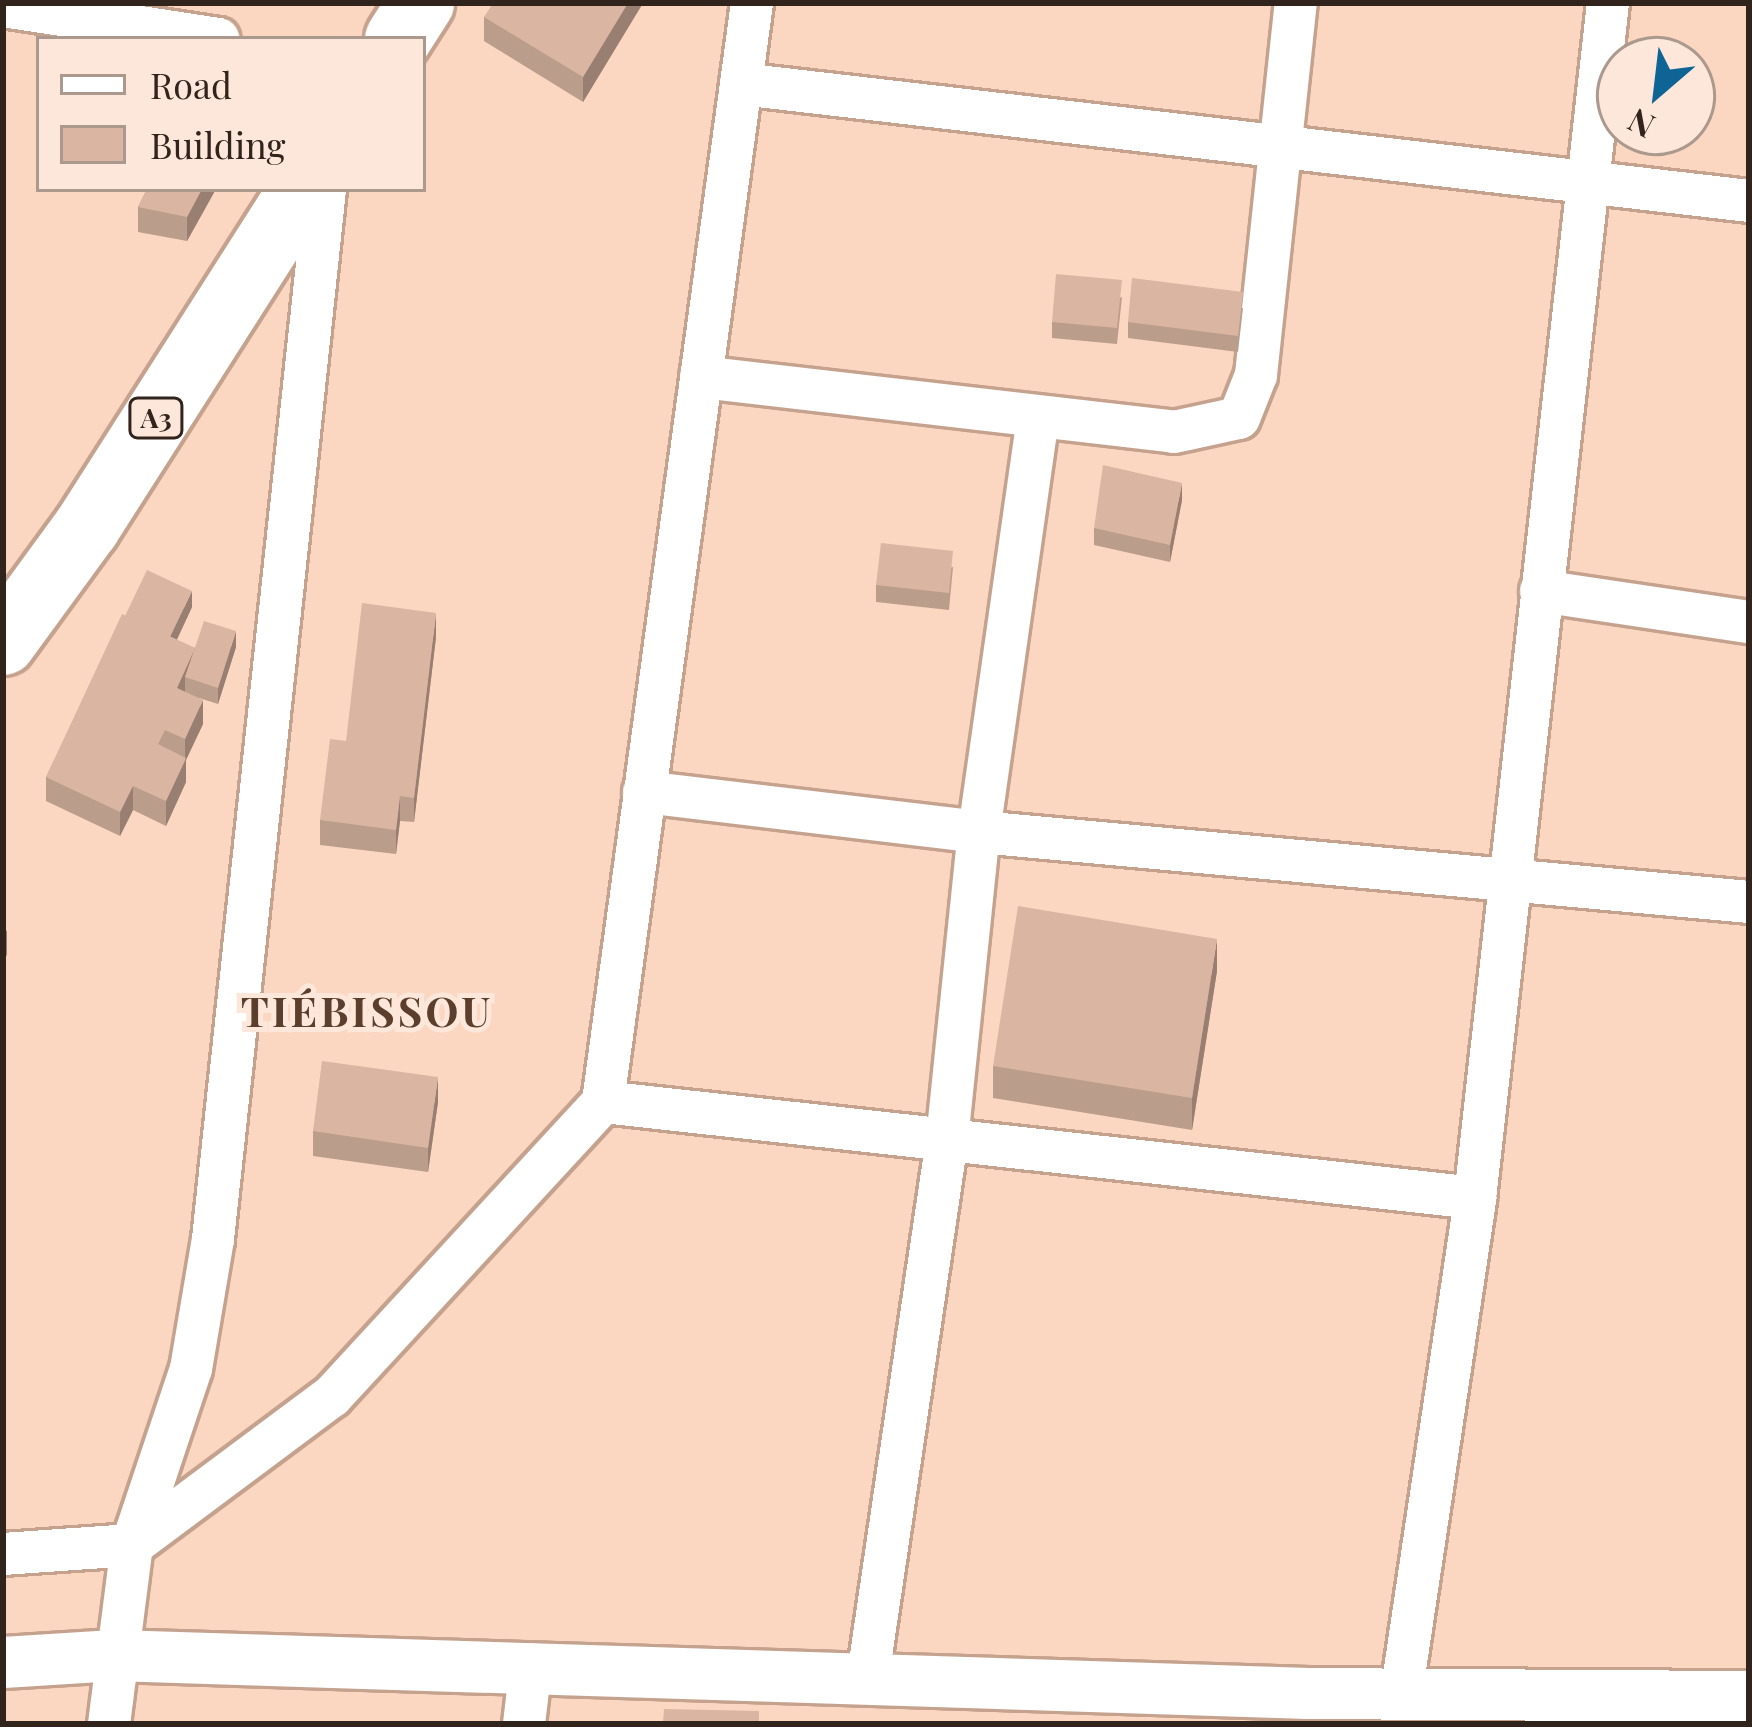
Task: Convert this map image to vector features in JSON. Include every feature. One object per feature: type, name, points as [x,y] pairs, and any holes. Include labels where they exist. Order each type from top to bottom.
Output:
[{"type":"main road","points":[[400,36],[421,3]]},
{"type":"main road","name":"A3","points":[[3,642],[87,527],[300,192]]},
{"type":"street","points":[[3,1554],[132,1545],[332,1396],[603,1102],[752,3]]},
{"type":"street","points":[[701,377],[1174,432],[1239,418],[1256,375],[1296,3]]},
{"type":"street","points":[[1402,1689],[1475,1198],[1608,3]]},
{"type":"street","points":[[3,6],[198,36]]},
{"type":"street","points":[[741,84],[1586,186],[1749,201]]},
{"type":"street","points":[[109,1724],[114,1655],[132,1545],[191,1369],[213,1239],[325,192]]},
{"type":"street","points":[[868,1676],[947,1141],[980,832],[1038,418]]},
{"type":"street","points":[[1541,591],[1749,622]]},
{"type":"street","points":[[644,792],[980,832],[1749,902]]},
{"type":"street","points":[[603,1102],[1475,1198]]},
{"type":"street","points":[[3,1662],[114,1655],[531,1664],[868,1676],[1306,1708],[1402,1689],[1749,1696]]},
{"type":"street","points":[[524,1724],[531,1664]]},
{"type":"building","points":[[493,3],[628,3],[583,77],[484,17]]},
{"type":"building","points":[[146,192],[200,192],[187,217],[138,207]]},
{"type":"building","points":[[1056,274],[1122,280],[1117,328],[1052,322]]},
{"type":"building","points":[[1132,278],[1243,292],[1238,336],[1128,322]]},
{"type":"building","points":[[1103,465],[1182,483],[1170,545],[1094,528]]},
{"type":"building","points":[[881,543],[953,551],[949,593],[876,585]]},
{"type":"building","points":[[147,570],[192,591],[170,637],[125,616]]},
{"type":"building","points":[[362,603],[436,613],[414,798],[400,796],[396,830],[320,820],[330,739],[346,741]]},
{"type":"building","points":[[122,614],[195,648],[177,688],[203,700],[185,739],[165,730],[158,744],[186,758],[166,801],[133,786],[120,812],[46,777]]},
{"type":"building","points":[[204,621],[236,631],[218,688],[185,677]]},
{"type":"building","points":[[1018,906],[1217,939],[1192,1098],[993,1066]]},
{"type":"building","points":[[322,1061],[438,1077],[428,1148],[313,1131]]},
{"type":"building","points":[[664,1709],[759,1711],[759,1724],[663,1724]]},
{"type":"district","name":"TIÉBISSOU","points":[[367,1010]]}]
